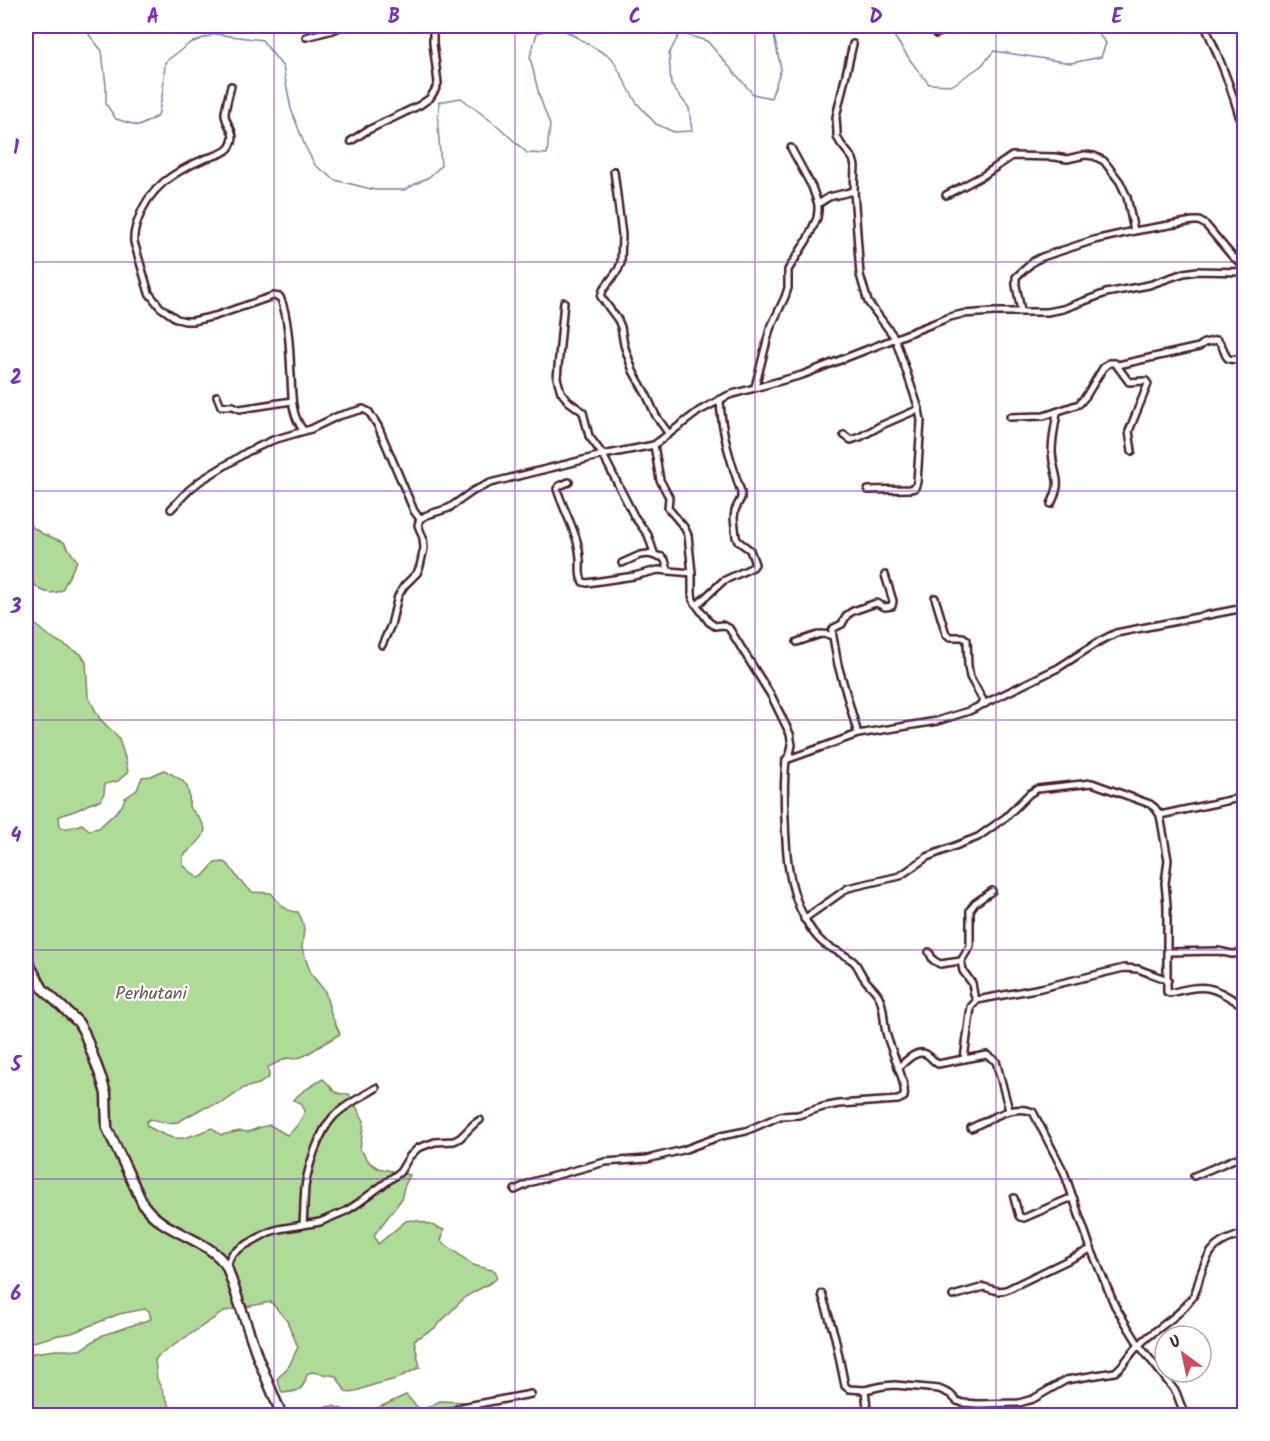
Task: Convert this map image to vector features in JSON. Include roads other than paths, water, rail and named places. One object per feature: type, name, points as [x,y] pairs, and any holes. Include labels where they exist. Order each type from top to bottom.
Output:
[{"type":"street","points":[[306,37],[342,26]]},
{"type":"street","points":[[351,141],[430,98],[438,82],[433,26]]},
{"type":"street","points":[[936,34],[954,26]]},
{"type":"street","points":[[1205,26],[1239,112],[1245,136]]},
{"type":"street","points":[[853,44],[836,117],[837,137],[854,162],[860,275],[868,302],[895,338],[921,421],[915,488],[868,490]]},
{"type":"street","points":[[231,86],[225,115],[233,137],[229,147],[173,175],[151,193],[142,208],[133,234],[135,251],[142,266],[149,293],[160,308],[181,321],[215,316],[273,296],[280,297],[287,331],[292,401],[296,420],[304,431]]},
{"type":"street","points":[[755,387],[770,329],[788,288],[788,270],[807,240],[818,211],[812,187],[791,148]]},
{"type":"street","points":[[946,195],[984,175],[1012,156],[1067,159],[1085,155],[1094,156],[1104,161],[1120,182],[1127,197],[1134,231]]},
{"type":"street","points":[[614,171],[622,235],[621,264],[603,290],[602,297],[621,327],[624,345],[633,371],[656,416],[669,434]]},
{"type":"street","points":[[818,204],[829,197],[854,191]]},
{"type":"street","points":[[1021,311],[1016,277],[1034,261],[1094,240],[1134,231],[1193,221],[1203,222],[1232,256],[1245,266]]},
{"type":"street","points":[[382,645],[391,625],[398,596],[420,566],[424,548],[418,525],[420,519],[447,510],[473,491],[490,483],[654,445],[699,411],[720,399],[802,375],[956,315],[1054,311],[1106,293],[1149,285],[1184,273],[1245,272]]},
{"type":"street","points":[[564,302],[558,387],[568,401],[583,412],[587,431],[603,455],[634,516],[648,535],[655,556]]},
{"type":"street","points":[[1118,365],[1199,347],[1217,340],[1225,355],[1231,360],[1245,358]]},
{"type":"street","points":[[1011,417],[1044,416],[1078,404],[1083,401],[1106,365],[1112,362],[1118,365],[1129,382],[1146,381],[1149,384],[1129,431],[1132,451]]},
{"type":"street","points":[[217,396],[222,407],[233,406],[240,409],[292,401]]},
{"type":"street","points":[[697,605],[723,581],[755,564],[750,550],[736,537],[734,518],[742,495],[721,423],[720,399]]},
{"type":"street","points":[[171,509],[200,481],[247,452],[273,440],[311,429],[338,416],[363,409],[369,412],[378,426],[414,511],[420,519]]},
{"type":"street","points":[[844,435],[850,440],[856,439],[919,409]]},
{"type":"street","points":[[1051,504],[1058,485],[1052,454],[1057,413]]},
{"type":"street","points":[[515,1190],[532,1182],[605,1162],[647,1159],[674,1152],[721,1136],[746,1131],[780,1116],[798,1115],[838,1104],[898,1100],[905,1094],[886,1035],[882,1003],[878,993],[865,980],[850,958],[823,942],[811,929],[793,890],[788,867],[784,798],[786,760],[792,749],[792,741],[772,697],[729,628],[722,625],[715,626],[709,622],[692,597],[688,535],[668,508],[669,496],[660,480],[654,445]]},
{"type":"street","points":[[569,482],[557,489],[578,547],[580,578],[583,582],[634,576],[658,570],[692,573]]},
{"type":"street","points":[[622,562],[644,555],[655,556],[664,559],[668,570]]},
{"type":"street","points":[[858,734],[838,666],[832,635],[833,628],[842,624],[847,615],[853,611],[876,603],[885,607],[892,606],[893,601],[885,574]]},
{"type":"street","points":[[935,598],[946,634],[967,640],[970,677],[984,704]]},
{"type":"street","points":[[786,760],[858,734],[937,722],[984,704],[1058,668],[1116,633],[1245,608]]},
{"type":"street","points":[[797,642],[820,634],[832,635]]},
{"type":"street","points":[[804,918],[848,888],[900,876],[927,857],[978,837],[1006,817],[1029,794],[1038,789],[1092,783],[1150,804],[1160,815],[1168,860],[1164,883],[1167,905],[1168,993],[1196,987],[1213,988],[1245,1006]]},
{"type":"street","points":[[1160,815],[1245,797]]},
{"type":"street","points":[[977,1000],[972,983],[963,971],[961,961],[970,946],[970,910],[975,903],[992,891]]},
{"type":"street","points":[[929,952],[933,960],[938,963],[961,961]]},
{"type":"street","points":[[1168,952],[1245,953]]},
{"type":"street","points":[[26,958],[43,989],[78,1022],[84,1032],[106,1094],[107,1128],[143,1204],[158,1221],[209,1250],[227,1267],[251,1340],[282,1416]]},
{"type":"street","points":[[964,1059],[971,1007],[977,1000],[1041,988],[1124,968],[1137,969],[1168,980]]},
{"type":"street","points":[[898,1068],[919,1053],[927,1055],[938,1064],[987,1055],[996,1061],[1009,1110]]},
{"type":"street","points":[[303,1225],[305,1186],[311,1162],[323,1132],[334,1115],[376,1088]]},
{"type":"street","points":[[971,1128],[1009,1110],[1033,1112],[1065,1172],[1090,1249],[1115,1306],[1139,1345],[1176,1392],[1185,1416]]},
{"type":"street","points":[[227,1267],[232,1254],[274,1230],[320,1221],[351,1208],[400,1172],[418,1148],[435,1142],[454,1141],[480,1120]]},
{"type":"street","points":[[1194,1176],[1245,1155]]},
{"type":"street","points":[[1014,1198],[1019,1216],[1024,1218],[1068,1199],[1074,1199]]},
{"type":"street","points":[[822,1294],[835,1337],[844,1386],[849,1389],[865,1390],[883,1386],[905,1386],[939,1389],[963,1403],[1018,1403],[1033,1399],[1066,1380],[1115,1372],[1139,1345],[1192,1299],[1206,1260],[1218,1243],[1245,1234]]},
{"type":"street","points":[[953,1296],[984,1287],[999,1291],[1006,1290],[1090,1249]]},
{"type":"street","points":[[865,1390],[868,1416]]},
{"type":"street","points":[[441,1416],[462,1407],[531,1394]]},
{"type":"waterway","points":[[26,26],[38,26]]},
{"type":"waterway","points":[[70,26],[87,32],[102,51],[106,104],[116,119],[139,126],[158,116],[165,62],[190,43],[215,34],[262,40],[283,67],[291,109],[315,165],[335,180],[375,190],[404,190],[429,177],[441,166],[438,128],[439,102],[461,98],[499,127],[527,153],[547,154],[550,125],[539,95],[530,57],[537,33],[559,27],[612,58],[636,102],[656,124],[674,132],[692,131],[689,108],[671,85],[669,54],[680,33],[707,41],[753,94],[771,98],[781,69],[772,26]]},
{"type":"waterway","points":[[887,26],[929,84],[953,85],[981,66],[994,51],[1071,63],[1101,57],[1106,43],[1091,26]]},
{"type":"park label","name":"Perhutani","points":[[151,994]]}]
